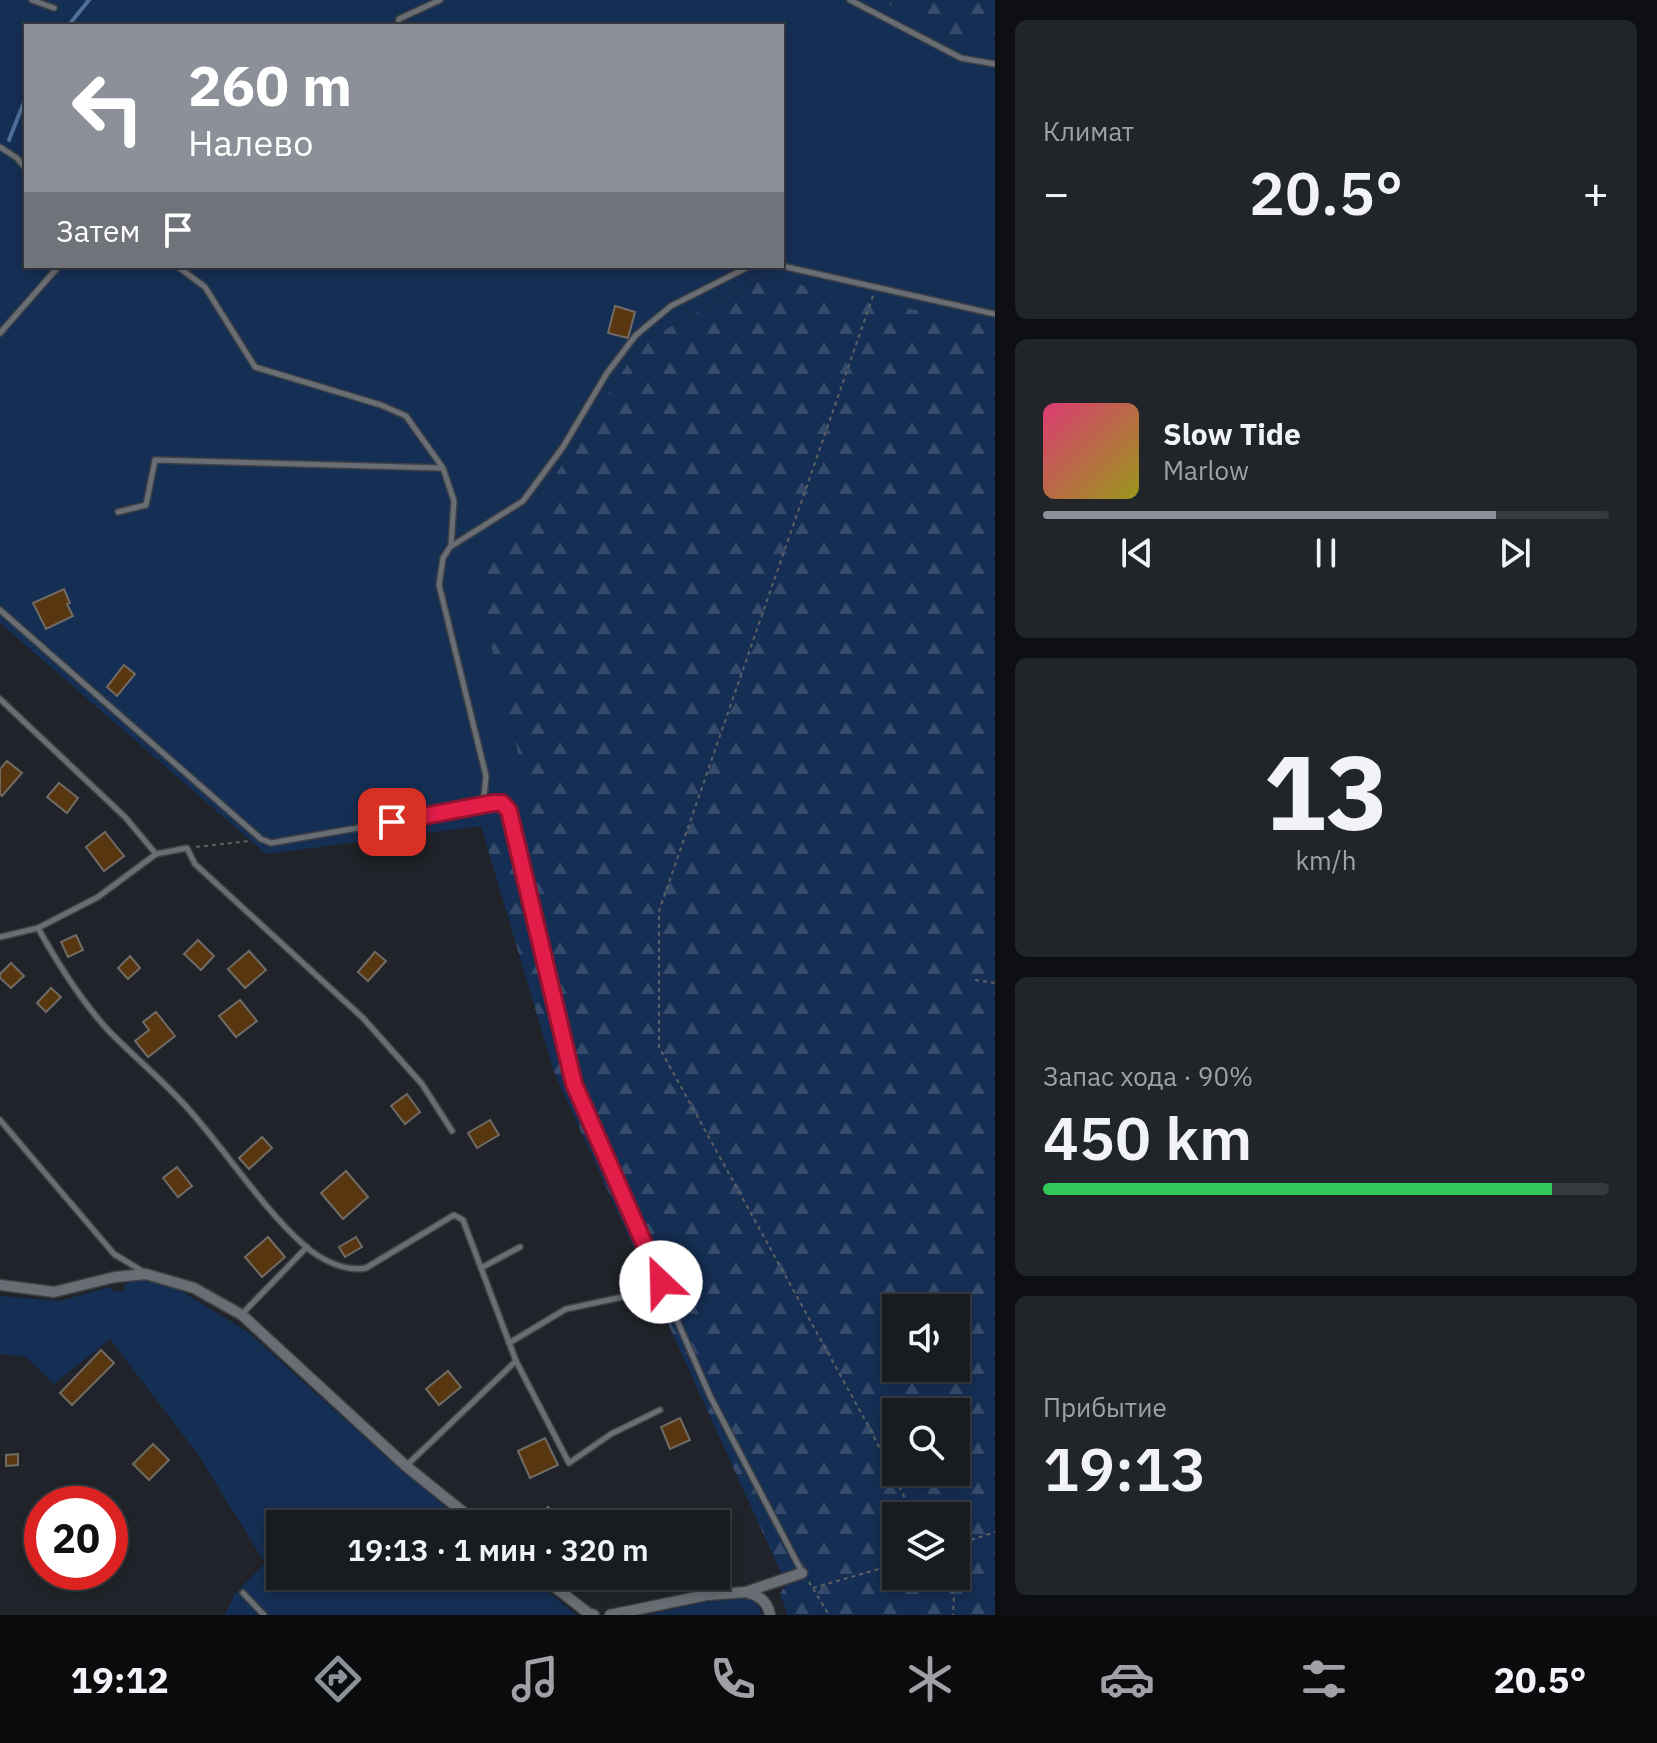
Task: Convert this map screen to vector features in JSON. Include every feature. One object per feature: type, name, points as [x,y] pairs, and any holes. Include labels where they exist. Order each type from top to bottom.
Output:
[{"type":"street","points":[[0,1285],[54,1292],[115,1277],[146,1274],[194,1288],[242,1315],[406,1466],[461,1510]]},
{"type":"street","points":[[610,1615],[707,1595],[746,1592],[802,1573]]},
{"type":"street","points":[[559,1590],[589,1614]]},
{"type":"street","points":[[746,1592],[760,1596],[768,1606],[770,1615]]},
{"type":"lane","points":[[32,0],[54,8]]},
{"type":"lane","points":[[398,24],[399,19],[440,0]]},
{"type":"lane","points":[[850,0],[961,58],[995,64]]},
{"type":"lane","points":[[0,147],[24,167]]},
{"type":"lane","points":[[784,266],[995,314]]},
{"type":"lane","points":[[0,333],[57,268]]},
{"type":"lane","points":[[180,268],[205,287],[255,367],[381,405],[406,416],[443,468],[454,501],[450,547]]},
{"type":"lane","points":[[483,807],[486,776],[439,585],[443,558],[450,547],[523,501],[563,447],[607,373],[636,335],[671,306],[746,268]]},
{"type":"lane","points":[[118,512],[146,505],[155,460],[443,468]]},
{"type":"lane","points":[[0,610],[261,839],[271,843],[502,803],[509,811],[574,1084],[710,1396],[802,1573]]},
{"type":"lane","points":[[0,699],[125,817],[156,854]]},
{"type":"lane","points":[[0,937],[38,928],[98,897],[156,854],[187,848],[195,864],[363,1018],[422,1084],[452,1131]]},
{"type":"lane","points":[[38,928],[67,979],[107,1028],[183,1103],[249,1185],[307,1247],[330,1262],[357,1270],[366,1268],[454,1215],[463,1220],[516,1361],[569,1463],[611,1434],[660,1410]]},
{"type":"lane","points":[[0,1120],[114,1254],[146,1274]]},
{"type":"lane","points":[[242,1315],[307,1247]]},
{"type":"lane","points":[[481,1268],[520,1247]]},
{"type":"lane","points":[[509,1343],[566,1309],[637,1294]]},
{"type":"lane","points":[[406,1466],[516,1361]]},
{"type":"lane","points":[[243,1593],[264,1615]]},
{"type":"path","points":[[876,287],[659,911],[659,1047],[870,1429],[907,1502]]},
{"type":"path","points":[[187,848],[261,839]]},
{"type":"path","points":[[975,980],[995,983]]},
{"type":"path","points":[[970,1540],[995,1532]]},
{"type":"path","points":[[813,1588],[882,1568]]},
{"type":"path","points":[[802,1573],[829,1615]]},
{"type":"path","points":[[951,1590],[954,1596],[953,1615]]},
{"type":"green space","points":[[0,0],[880,0],[959,40],[995,47],[995,327],[763,277],[642,342],[532,511],[475,582],[532,808],[481,826],[266,854],[0,623]]},
{"type":"green space","points":[[880,0],[995,0],[995,47],[959,40]]},
{"type":"green space","points":[[764,277],[995,327],[995,1615],[788,1615],[780,1594],[786,1584],[554,1072],[481,826],[532,808],[475,582],[532,511],[642,342]]},
{"type":"green space","points":[[146,1279],[181,1291],[248,1332],[449,1510],[266,1510],[266,1590],[546,1590],[577,1615],[225,1615],[234,1595],[265,1563],[199,1456],[110,1339],[54,1384],[26,1357],[0,1354],[0,1296],[60,1301],[109,1287],[115,1292],[126,1290],[124,1284]]},
{"type":"green space","points":[[749,1598],[758,1605],[762,1615],[648,1615],[705,1602]]},
{"type":"building","points":[[615,306],[635,312],[628,338],[608,333]]},
{"type":"building","points":[[64,589],[73,616],[46,629],[33,603]]},
{"type":"building","points":[[124,665],[135,674],[117,696],[107,687]]},
{"type":"building","points":[[7,761],[22,773],[2,796],[0,769]]},
{"type":"building","points":[[59,783],[78,798],[67,813],[47,797]]},
{"type":"building","points":[[105,832],[124,856],[104,871],[86,847]]},
{"type":"building","points":[[76,935],[83,950],[68,957],[61,942]]},
{"type":"building","points":[[198,940],[214,956],[201,970],[184,954]]},
{"type":"building","points":[[249,951],[266,970],[245,988],[228,969]]},
{"type":"building","points":[[375,952],[386,961],[368,981],[358,972]]},
{"type":"building","points":[[130,956],[140,968],[128,979],[118,968]]},
{"type":"building","points":[[11,963],[24,976],[11,988],[0,978],[0,974]]},
{"type":"building","points":[[51,988],[61,997],[46,1012],[37,1003]]},
{"type":"building","points":[[240,1000],[257,1021],[236,1037],[219,1016]]},
{"type":"building","points":[[156,1012],[175,1036],[148,1057],[135,1041],[149,1030],[143,1022]]},
{"type":"building","points":[[407,1094],[420,1112],[405,1124],[391,1106]]},
{"type":"building","points":[[490,1120],[499,1135],[477,1148],[468,1133]]},
{"type":"building","points":[[262,1137],[272,1148],[249,1169],[239,1158]]},
{"type":"building","points":[[177,1167],[192,1186],[178,1197],[163,1178]]},
{"type":"building","points":[[346,1171],[368,1197],[343,1219],[321,1193]]},
{"type":"building","points":[[268,1237],[285,1257],[262,1277],[245,1257]]},
{"type":"building","points":[[356,1237],[362,1247],[345,1257],[339,1247]]},
{"type":"building","points":[[101,1350],[114,1363],[72,1405],[60,1393]]},
{"type":"building","points":[[448,1371],[461,1387],[439,1405],[426,1389]]},
{"type":"building","points":[[680,1418],[690,1440],[670,1449],[661,1427]]},
{"type":"building","points":[[545,1438],[558,1465],[530,1478],[518,1451]]},
{"type":"building","points":[[153,1444],[169,1460],[149,1480],[133,1464]]},
{"type":"building","points":[[18,1454],[18,1465],[6,1466],[6,1455]]},
{"type":"waterway","points":[[70,24],[89,0]]},
{"type":"waterway","points":[[9,140],[24,102]]},
{"type":"route","points":[[392,822],[493,803],[502,803],[509,811],[574,1084],[661,1282]]}]
